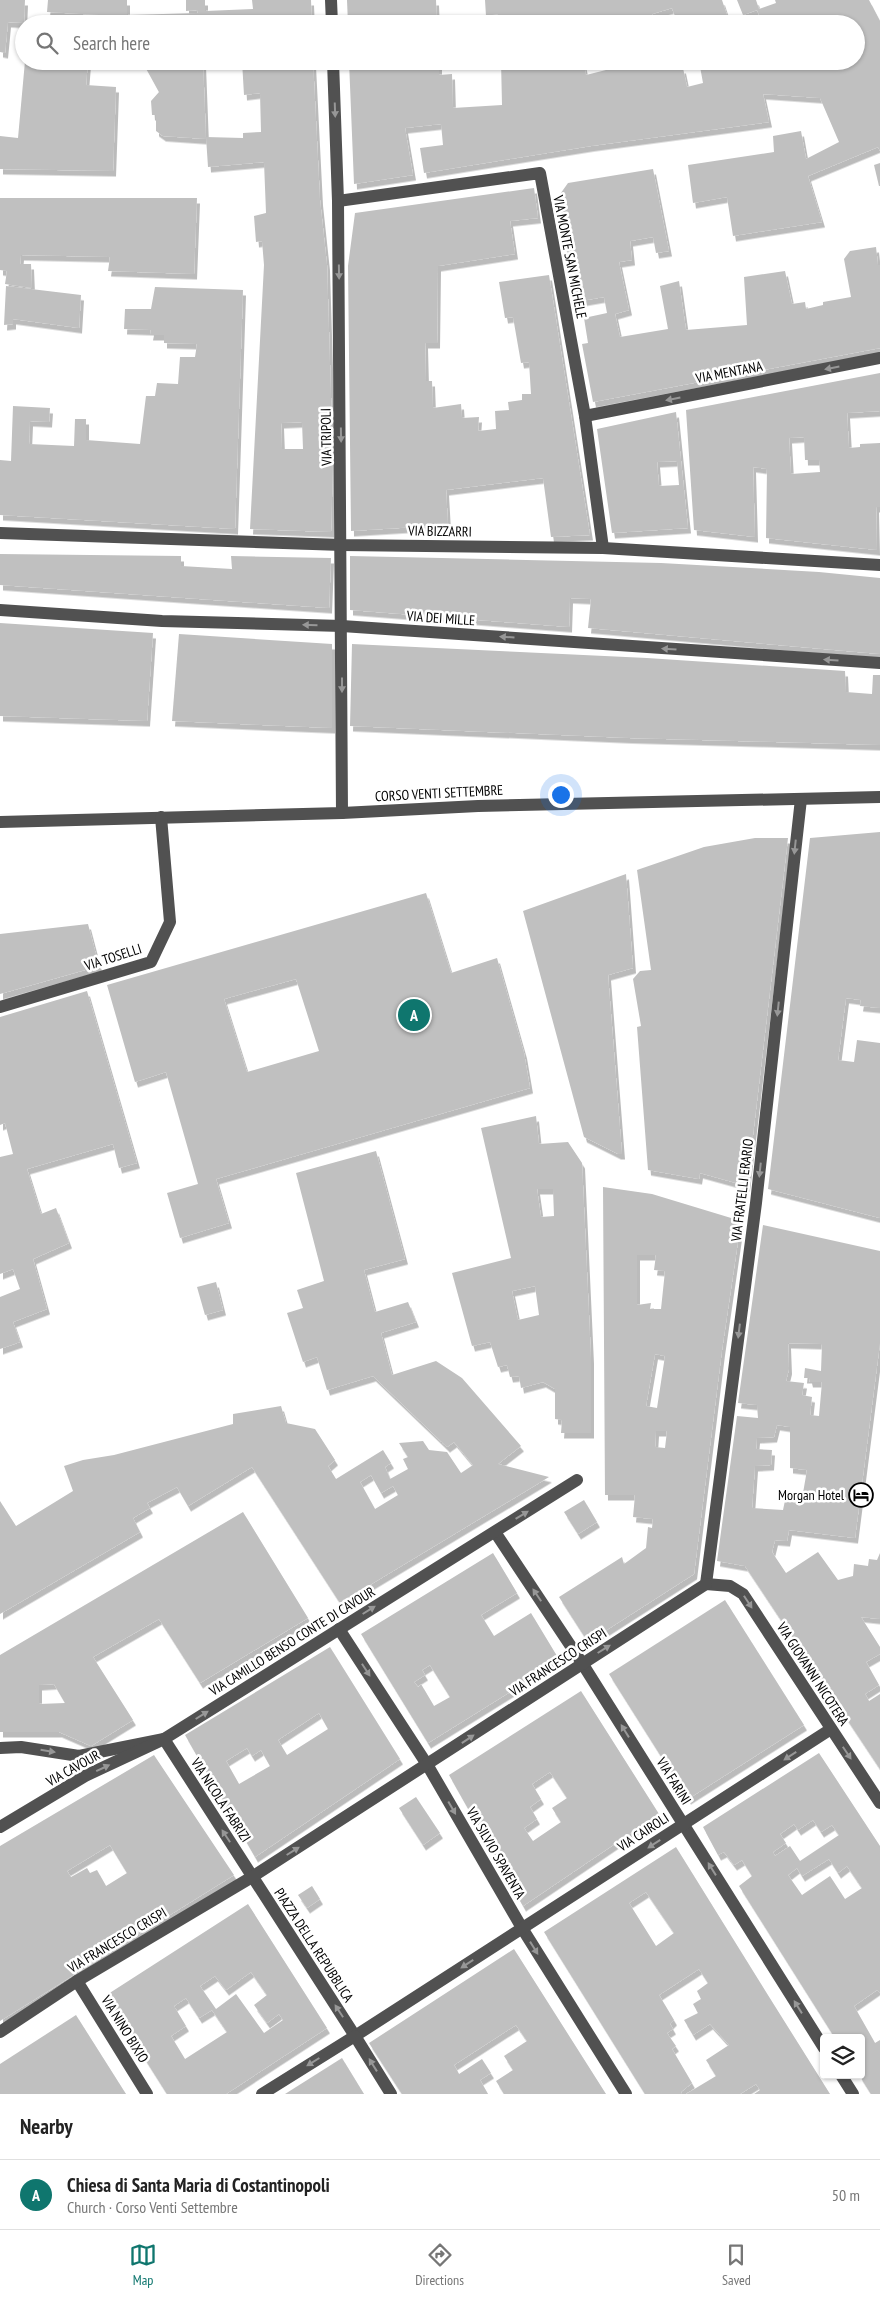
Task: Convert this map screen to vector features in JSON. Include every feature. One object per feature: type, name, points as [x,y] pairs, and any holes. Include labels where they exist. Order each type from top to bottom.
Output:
[{"type":"street","points":[[331,0],[332,15]]},
{"type":"street","name":"VIA TRIPOLI","points":[[333,70],[338,201],[342,545],[342,813]]},
{"type":"street","name":"VIA MONTE SAN MICHELE","points":[[338,201],[540,173],[585,416],[603,548]]},
{"type":"street","name":"VIA MENTANA","points":[[585,416],[880,358]]},
{"type":"street","name":"VIA BIZZARRI","points":[[0,532],[342,545],[603,548],[880,565]]},
{"type":"street","name":"VIA DEI MILLE","points":[[0,610],[162,621],[342,626],[880,663]]},
{"type":"street","name":"CORSO VENTI SETTEMBRE","points":[[0,822],[342,813],[478,806],[880,797]]},
{"type":"street","name":"VIA FRATELLI ERARIO","points":[[706,1584],[756,1204],[801,799]]},
{"type":"street","name":"VIA TOSELLI","points":[[0,1007],[151,962],[170,922],[161,817]]},
{"type":"street","name":"VIA CAMILLO BENSO CONTE DI CAVOUR","points":[[0,1748],[21,1747],[79,1756],[164,1739],[578,1480]]},
{"type":"street","name":"VIA FARINI","points":[[495,1532],[582,1663],[820,2042]]},
{"type":"street","name":"VIA FRANCESCO CRISPI","points":[[428,1766],[582,1663],[706,1584]]},
{"type":"street","name":"VIA GIOVANNI NICOTERA","points":[[706,1584],[730,1586],[743,1594],[880,1803]]},
{"type":"street","name":"VIA SILVIO SPAVENTA","points":[[339,1629],[428,1766],[522,1928],[626,2094]]},
{"type":"street","name":"VIA CAIROLI","points":[[522,1928],[831,1729]]},
{"type":"street","name":"VIA CAVOUR","points":[[0,1828],[85,1776],[164,1739]]},
{"type":"street","name":"VIA NICOLA FABRIZI","points":[[164,1739],[252,1878]]},
{"type":"street","points":[[252,1878],[428,1766]]},
{"type":"street","name":"VIA FRANCESCO CRISPI","points":[[0,2032],[77,1981],[252,1878]]},
{"type":"street","name":"PIAZZA DELLA REPUBBLICA","points":[[252,1878],[355,2036]]},
{"type":"street","points":[[262,2094],[522,1928]]},
{"type":"street","name":"VIA NINO BIXIO","points":[[77,1981],[147,2094]]},
{"type":"street","points":[[355,2036],[390,2094]]},
{"type":"street","points":[[843,2079],[852,2094]]},
{"type":"building","points":[[0,0],[25,0],[24,15],[15,15],[15,22],[8,22],[5,53],[0,52]]},
{"type":"building","points":[[48,0],[127,0],[127,15],[47,12]]},
{"type":"building","points":[[186,0],[205,0],[205,11],[253,9],[252,0],[311,0],[312,15],[127,15],[198,13],[197,10],[186,11]]},
{"type":"building","points":[[347,0],[436,0],[437,15],[348,15]]},
{"type":"building","points":[[485,0],[722,0],[727,15],[674,15],[672,8],[652,15],[486,15]]},
{"type":"building","points":[[737,0],[756,0],[759,9],[776,3],[775,0],[869,0],[880,21],[880,151],[878,147],[808,176],[822,222],[733,236],[727,197],[693,203],[688,165],[774,152],[773,136],[801,131],[806,159],[839,142],[820,98],[763,94],[769,122],[591,146],[424,173],[420,148],[443,145],[441,124],[405,128],[413,175],[354,184],[349,70],[439,70],[439,75],[452,74],[453,108],[502,105],[501,70],[585,70],[586,75],[606,70],[683,70],[687,87],[703,83],[701,70],[865,70],[865,15],[759,15],[757,10],[743,15]]},
{"type":"building","points":[[24,70],[87,70],[86,85],[116,87],[113,171],[0,169],[0,136],[18,138]]},
{"type":"building","points":[[147,70],[203,70],[206,139],[163,136],[156,131],[156,115],[152,115],[151,101],[159,92]]},
{"type":"building","points":[[243,70],[313,70],[320,200],[327,265],[333,463],[331,532],[250,529],[264,265],[262,241],[256,242],[254,216],[266,213],[264,162],[208,167],[206,137],[243,138],[243,133],[261,132],[260,93],[244,95]],"holes":[[[302,422],[303,449],[282,449],[281,423]]]},
{"type":"building","points":[[880,163],[880,186],[879,186],[874,165]]},
{"type":"building","points":[[653,169],[669,251],[656,253],[653,237],[630,241],[632,260],[619,262],[629,310],[615,314],[620,337],[668,329],[660,286],[679,281],[686,330],[747,325],[744,277],[785,271],[792,304],[805,302],[806,309],[823,305],[823,302],[851,297],[844,259],[850,251],[876,247],[878,265],[880,265],[880,348],[593,402],[582,344],[588,343],[584,318],[607,313],[604,297],[575,302],[558,197],[568,183]]},
{"type":"building","points":[[534,188],[538,218],[510,221],[515,254],[438,266],[437,343],[425,343],[426,381],[432,381],[433,408],[461,404],[462,418],[479,417],[478,431],[496,429],[495,411],[509,410],[508,402],[522,400],[522,394],[531,394],[529,362],[521,363],[513,317],[505,318],[499,282],[549,275],[590,535],[551,537],[543,478],[446,490],[448,525],[351,531],[348,266],[355,213]]},
{"type":"building","points":[[0,198],[197,198],[194,274],[108,271],[110,257],[21,255],[20,264],[31,264],[32,288],[5,284],[7,271],[0,270]]},
{"type":"building","points":[[6,286],[81,295],[79,328],[13,319],[13,324],[4,325]]},
{"type":"building","points":[[155,287],[243,290],[235,529],[0,515],[0,460],[11,461],[13,406],[50,408],[49,422],[30,421],[29,444],[74,446],[75,419],[86,419],[86,440],[140,444],[146,396],[155,396],[157,383],[178,384],[180,357],[195,357],[197,344],[164,343],[164,335],[150,335],[151,330],[124,329],[125,309],[151,309]]},
{"type":"building","points":[[880,373],[880,411],[847,413],[849,448],[860,447],[860,444],[880,443],[880,507],[876,507],[877,550],[766,538],[767,469],[753,467],[755,537],[694,530],[686,410]],"holes":[[[804,437],[805,460],[819,460],[820,472],[791,474],[789,438]]]},
{"type":"building","points":[[676,412],[688,528],[612,533],[597,429]],"holes":[[[677,461],[679,485],[659,486],[657,462]]]},
{"type":"building","points":[[0,554],[181,556],[181,566],[232,569],[231,556],[331,558],[329,608],[0,585]]},
{"type":"building","points":[[350,556],[661,563],[819,572],[880,578],[880,654],[588,628],[591,599],[570,598],[569,627],[350,610]]},
{"type":"building","points":[[0,623],[153,633],[147,721],[0,716]]},
{"type":"building","points":[[179,634],[332,644],[332,728],[172,721]]},
{"type":"building","points":[[352,644],[647,658],[845,671],[846,692],[872,694],[873,675],[880,675],[880,745],[629,738],[350,726]]},
{"type":"building","points":[[880,832],[880,1008],[860,1006],[861,1000],[846,998],[838,1060],[854,1062],[857,1040],[880,1043],[880,1218],[768,1189],[810,838]]},
{"type":"building","points":[[755,838],[788,838],[747,1186],[700,1173],[699,1179],[648,1170],[637,1027],[641,1026],[633,979],[640,971],[651,970],[637,870],[704,847]]},
{"type":"building","points":[[626,874],[633,968],[608,975],[622,1154],[618,1154],[584,1137],[523,911]]},
{"type":"building","points":[[426,893],[451,973],[497,958],[524,1053],[530,1088],[216,1179],[229,1223],[180,1238],[167,1193],[198,1184],[166,1072],[135,1082],[107,985]],"holes":[[[296,979],[319,1051],[247,1072],[224,999]]]},
{"type":"building","points":[[88,924],[99,966],[0,994],[0,934]]},
{"type":"building","points":[[87,991],[137,1163],[119,1168],[113,1144],[27,1169],[41,1214],[56,1208],[69,1243],[33,1259],[47,1309],[13,1322],[20,1342],[0,1349],[0,1297],[20,1289],[13,1269],[0,1274],[0,1157],[13,1154],[5,1123],[0,1125],[0,1017]]},
{"type":"building","points":[[536,1116],[539,1144],[568,1142],[582,1163],[591,1358],[591,1433],[561,1433],[562,1420],[555,1419],[555,1389],[543,1382],[521,1388],[519,1376],[510,1377],[507,1365],[498,1367],[490,1342],[472,1346],[452,1273],[511,1258],[481,1128]],"holes":[[[537,1189],[553,1189],[554,1216],[541,1217]],[[535,1286],[539,1315],[518,1320],[512,1291]]]},
{"type":"building","points":[[376,1151],[405,1259],[364,1270],[375,1312],[408,1302],[416,1322],[381,1333],[392,1375],[436,1361],[462,1378],[521,1446],[498,1464],[549,1477],[340,1603],[252,1467],[188,1506],[177,1487],[147,1503],[150,1508],[133,1518],[140,1532],[0,1614],[0,1501],[16,1526],[73,1491],[64,1466],[83,1460],[114,1455],[233,1424],[233,1414],[281,1406],[286,1423],[315,1429],[335,1460],[328,1466],[336,1479],[383,1450],[391,1463],[385,1467],[390,1479],[408,1469],[403,1459],[408,1457],[399,1443],[423,1441],[429,1450],[447,1452],[461,1473],[473,1465],[454,1442],[447,1447],[373,1376],[327,1390],[317,1357],[303,1362],[287,1313],[303,1308],[297,1290],[324,1281],[296,1173]],"holes":[[[371,1475],[381,1493],[393,1486],[398,1495],[375,1509],[360,1482]]]},
{"type":"building","points":[[603,1187],[652,1194],[741,1221],[722,1350],[694,1574],[588,1642],[559,1597],[622,1557],[624,1564],[646,1548],[648,1527],[652,1528],[653,1519],[633,1517],[635,1495],[605,1495]],"holes":[[[637,1255],[656,1255],[654,1270],[665,1271],[661,1309],[650,1309],[651,1303],[637,1305]],[[655,1354],[665,1356],[657,1408],[646,1406]],[[656,1431],[667,1431],[665,1448],[655,1447]]]},
{"type":"building","points":[[763,1225],[880,1251],[880,1343],[855,1538],[789,1530],[787,1541],[775,1540],[772,1552],[786,1573],[818,1552],[838,1580],[853,1576],[854,1564],[868,1566],[869,1559],[877,1560],[880,1553],[880,1619],[861,1617],[880,1647],[880,1654],[866,1662],[879,1685],[865,1694],[869,1701],[880,1694],[880,1769],[745,1566],[717,1561],[737,1416],[758,1418],[757,1405],[738,1403]],"holes":[[[788,1343],[822,1344],[821,1371],[805,1368],[804,1378],[809,1378],[810,1382],[822,1382],[819,1416],[810,1415],[812,1397],[802,1395],[804,1383],[786,1381],[789,1369]],[[777,1425],[790,1427],[790,1468],[807,1470],[803,1493],[787,1491],[783,1510],[752,1508],[755,1466],[771,1465],[772,1450],[756,1449],[757,1438],[774,1437]]]},
{"type":"building","points":[[216,1282],[223,1310],[205,1315],[197,1287]]},
{"type":"building","points":[[584,1500],[597,1522],[578,1534],[564,1512]]},
{"type":"building","points":[[243,1512],[308,1618],[200,1683],[159,1619],[93,1657],[133,1720],[91,1746],[59,1732],[0,1732],[0,1655]],"holes":[[[54,1684],[65,1703],[39,1704],[39,1685]]]},
{"type":"building","points":[[493,1553],[517,1593],[481,1615],[494,1636],[531,1613],[560,1661],[428,1743],[361,1634]],"holes":[[[430,1665],[450,1697],[434,1706],[421,1684],[418,1687],[414,1682],[425,1675],[422,1670]]]},
{"type":"building","points":[[725,1600],[804,1725],[688,1799],[609,1674]]},
{"type":"building","points":[[330,1647],[400,1759],[255,1857],[185,1735]],"holes":[[[319,1713],[328,1729],[287,1755],[278,1740]],[[247,1748],[252,1756],[261,1750],[270,1766],[239,1784],[226,1761]]]},
{"type":"building","points":[[581,1691],[659,1814],[523,1906],[449,1775]],"holes":[[[550,1772],[567,1798],[552,1808],[561,1822],[533,1841],[524,1828],[537,1819],[530,1807],[541,1799],[532,1784]]]},
{"type":"building","points":[[819,1753],[880,1846],[880,1993],[877,1990],[854,2006],[875,2043],[880,2040],[880,2094],[871,2094],[862,2079],[865,2079],[865,2034],[832,2034],[739,1886],[752,1876],[742,1860],[734,1865],[724,1852],[718,1855],[703,1827]],"holes":[[[813,1820],[821,1832],[832,1825],[839,1835],[800,1861],[790,1846],[775,1856],[773,1852],[786,1843],[780,1834],[794,1824],[798,1830]],[[829,1859],[838,1873],[847,1866],[862,1888],[845,1899],[830,1876],[802,1895],[788,1875],[797,1868],[802,1876]]]},
{"type":"building","points":[[154,1755],[234,1875],[0,2021],[0,1846]],"holes":[[[110,1845],[127,1873],[106,1886],[97,1870],[90,1873],[87,1868],[71,1877],[67,1871]]]},
{"type":"building","points":[[416,1797],[440,1833],[423,1845],[399,1808]]},
{"type":"building","points":[[676,1847],[830,2094],[754,2094],[760,2090],[756,2084],[740,2094],[686,2094],[716,2076],[706,2060],[729,2045],[710,2024],[693,2035],[684,2020],[698,2013],[693,2004],[701,1999],[697,1991],[708,1983],[699,1969],[659,1995],[674,2020],[670,2024],[673,2029],[667,2033],[676,2046],[672,2049],[692,2083],[681,2092],[682,2094],[645,2094],[544,1932]],"holes":[[[646,1892],[674,1933],[656,1946],[629,1903]]]},
{"type":"building","points":[[312,1886],[320,1899],[307,1908],[298,1895]]},
{"type":"building","points":[[248,1904],[327,2028],[226,2094],[167,2094],[105,1996]],"holes":[[[251,1972],[267,1995],[254,2005],[267,2023],[279,2014],[283,2020],[264,2033],[236,1994],[216,2009],[200,1986],[215,1976],[226,1990]],[[186,1998],[199,2018],[212,2010],[227,2032],[185,2059],[171,2036],[186,2026],[174,2006]]]},
{"type":"building","points":[[514,1949],[606,2094],[504,2094],[496,2081],[513,2070],[504,2056],[527,2041],[516,2025],[454,2065],[459,2074],[482,2059],[491,2073],[480,2080],[488,2094],[402,2094],[369,2043]]},
{"type":"building","points":[[76,2015],[126,2094],[0,2094],[0,2064]]},
{"type":"building","points":[[342,2058],[364,2094],[285,2094]]},
{"type":"place","name":"Chiesa di Santa Maria di Costantinopoli","points":[[414,1015]]},
{"type":"place","name":"Morgan Hotel","points":[[861,1495]]}]
